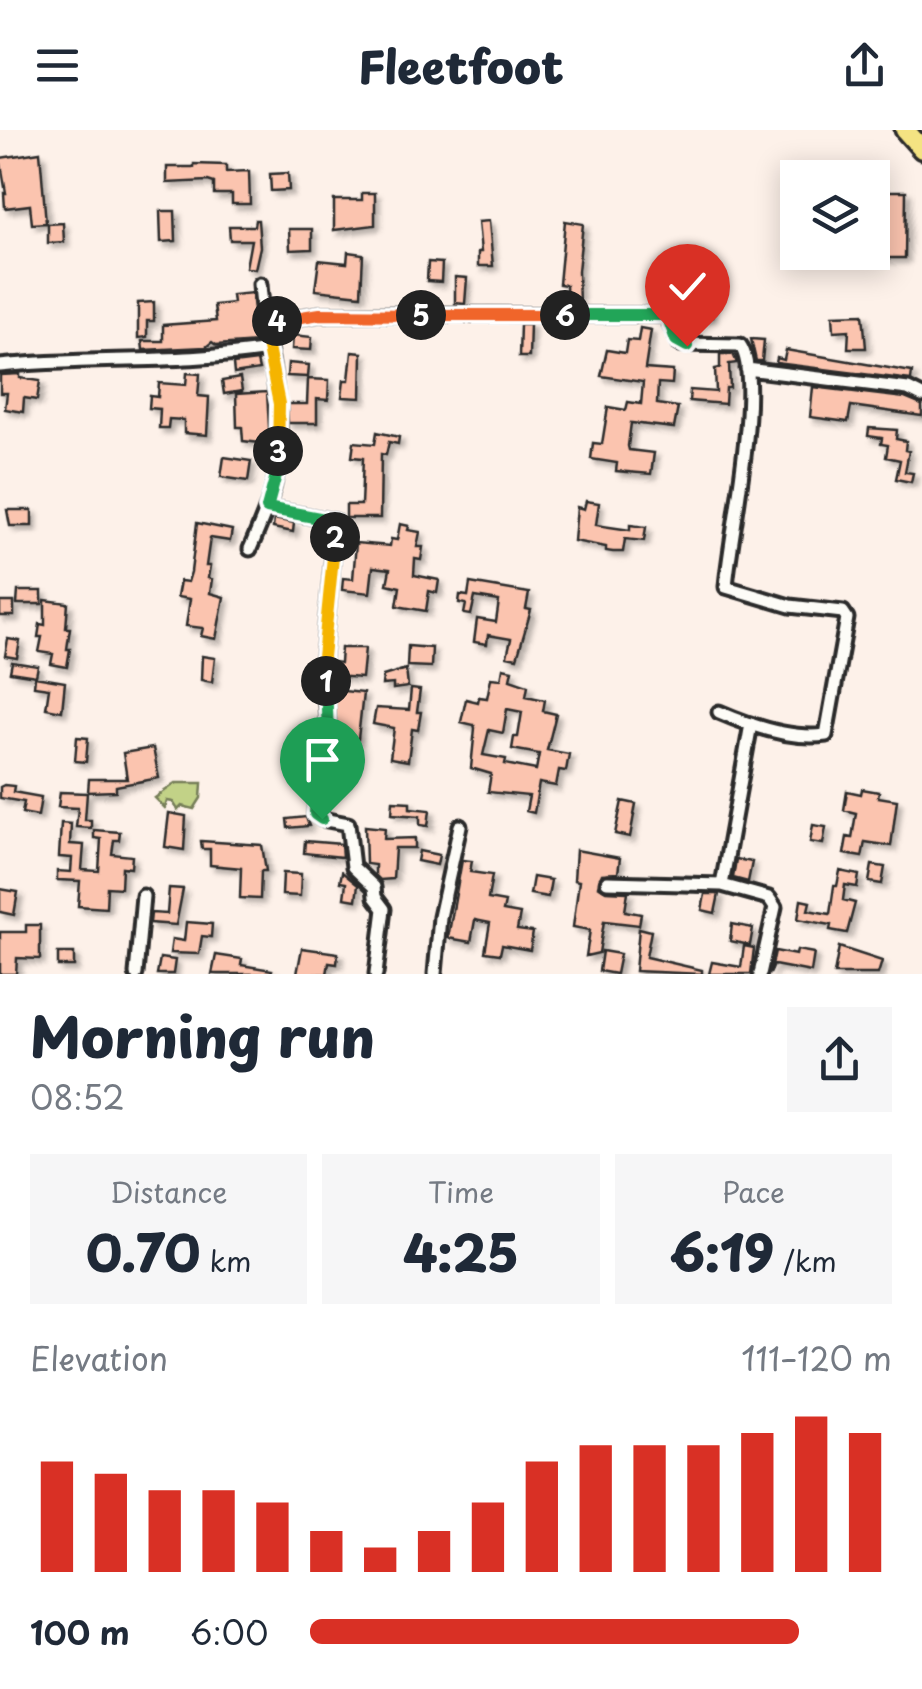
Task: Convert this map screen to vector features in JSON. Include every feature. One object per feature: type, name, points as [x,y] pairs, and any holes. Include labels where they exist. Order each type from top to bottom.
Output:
[{"type":"highway","points":[[904,130],[922,149]]},
{"type":"street","points":[[250,549],[278,468],[279,404],[263,323],[260,284]]},
{"type":"street","points":[[263,323],[320,314],[662,315],[668,318],[680,344],[740,345],[748,369],[739,504],[726,587],[790,606],[843,612],[847,618],[826,735],[812,736],[751,724],[719,712]]},
{"type":"street","points":[[0,366],[48,361],[220,358],[268,350]]},
{"type":"street","points":[[748,369],[908,390],[922,396]]},
{"type":"street","points":[[267,508],[336,524],[323,657],[328,736],[317,776],[315,814],[348,824],[353,867],[374,887],[375,897],[384,909],[376,974]]},
{"type":"street","points":[[722,886],[751,724]]},
{"type":"street","points":[[435,974],[440,917],[460,826]]},
{"type":"street","points":[[607,882],[722,886],[762,895],[774,903],[760,974]]},
{"type":"street","points":[[136,974],[143,896]]},
{"type":"green space","points":[[176,783],[202,783],[201,798],[194,809],[182,806],[178,810],[173,802],[167,801],[165,808],[155,798]]},
{"type":"building","points":[[40,152],[46,223],[32,224],[30,205],[5,208],[0,158]]},
{"type":"building","points":[[226,165],[226,172],[249,171],[250,204],[232,204],[232,194],[214,194],[214,183],[208,181],[167,183],[167,167]]},
{"type":"building","points":[[288,173],[289,190],[271,191],[270,174]]},
{"type":"building","points":[[890,191],[906,191],[905,258],[890,258]]},
{"type":"building","points":[[362,193],[375,193],[375,225],[334,230],[334,200],[362,200]]},
{"type":"building","points":[[160,211],[175,211],[176,241],[161,242]]},
{"type":"building","points":[[255,220],[260,247],[255,269],[246,267],[251,240],[230,240],[229,226],[254,226]]},
{"type":"building","points":[[489,221],[493,266],[478,266],[478,222]]},
{"type":"building","points":[[565,221],[583,224],[579,305],[567,305],[566,285],[559,284]]},
{"type":"building","points":[[63,223],[64,242],[48,243],[48,224]]},
{"type":"building","points":[[289,229],[312,229],[312,249],[290,250]]},
{"type":"building","points":[[348,252],[363,254],[361,295],[315,290],[319,260],[347,263]]},
{"type":"building","points":[[428,262],[442,263],[441,282],[427,281]]},
{"type":"building","points":[[455,277],[467,278],[465,304],[455,303]]},
{"type":"building","points":[[252,293],[258,342],[212,342],[206,347],[143,350],[142,341],[163,341],[163,325],[216,321],[214,305],[233,303],[232,295]]},
{"type":"building","points":[[682,298],[711,298],[712,317],[682,317]]},
{"type":"building","points":[[154,302],[154,321],[147,321],[147,337],[138,338],[138,303]]},
{"type":"building","points":[[863,314],[866,348],[848,348],[849,330],[834,331],[833,315]]},
{"type":"building","points":[[520,324],[530,324],[529,357],[519,357]]},
{"type":"building","points":[[640,328],[651,330],[645,369],[673,371],[672,384],[658,383],[657,404],[678,407],[674,428],[631,423],[629,450],[654,453],[651,474],[616,471],[617,463],[591,459],[593,443],[602,444],[608,407],[626,410],[628,402],[641,404],[643,382],[601,376],[607,350],[625,353],[627,340],[638,341]]},
{"type":"building","points":[[293,335],[312,337],[311,350],[292,349]]},
{"type":"building","points":[[751,339],[764,340],[762,361],[756,361]]},
{"type":"building","points":[[786,350],[912,372],[911,380],[776,363],[777,358],[784,360]]},
{"type":"building","points":[[352,352],[362,353],[361,398],[342,397],[344,380],[349,380]]},
{"type":"building","points":[[720,354],[733,354],[737,363],[729,364],[730,388],[726,388],[725,404],[689,401],[690,390],[716,392],[715,369],[720,368]]},
{"type":"building","points":[[257,361],[259,370],[234,374],[233,364]]},
{"type":"building","points":[[288,363],[309,365],[308,377],[287,376]]},
{"type":"building","points":[[187,373],[200,374],[198,396],[209,397],[207,435],[184,433],[184,420],[169,419],[168,428],[159,428],[160,409],[149,408],[150,396],[158,397],[159,383],[186,385]]},
{"type":"building","points":[[20,374],[20,378],[40,381],[37,400],[24,398],[23,412],[5,409],[7,393],[0,393],[0,375]]},
{"type":"building","points":[[240,378],[242,391],[224,394],[222,381]]},
{"type":"building","points":[[308,379],[329,380],[328,400],[317,399],[317,423],[288,423],[287,404],[307,404]]},
{"type":"building","points":[[813,387],[905,398],[922,405],[922,416],[851,406],[848,422],[810,417]]},
{"type":"building","points":[[267,392],[270,444],[243,441],[242,427],[237,427],[236,394]]},
{"type":"building","points":[[869,428],[897,430],[896,439],[906,441],[905,450],[909,451],[905,472],[913,473],[911,482],[896,479],[900,460],[886,457],[888,445],[881,444],[882,438],[868,436]]},
{"type":"building","points":[[377,432],[399,437],[398,444],[389,442],[386,455],[381,454],[380,518],[346,518],[346,505],[361,505],[363,458],[352,457],[354,442],[375,444]]},
{"type":"building","points":[[224,457],[251,461],[248,481],[221,477]]},
{"type":"building","points":[[586,501],[599,503],[596,525],[630,530],[630,525],[646,527],[644,541],[625,539],[623,552],[613,552],[574,541],[577,507],[584,509]]},
{"type":"building","points":[[7,510],[32,510],[32,526],[10,526]]},
{"type":"building","points":[[274,519],[294,523],[293,532],[273,528]]},
{"type":"building","points":[[197,523],[232,530],[230,541],[210,538],[206,566],[210,566],[208,578],[212,579],[210,593],[224,597],[216,639],[201,636],[203,628],[186,626],[190,599],[177,597],[180,581],[188,582],[191,572]]},
{"type":"building","points":[[400,524],[420,532],[417,547],[423,547],[421,560],[415,559],[414,575],[439,580],[437,593],[429,591],[426,611],[397,606],[400,587],[387,584],[390,569],[373,567],[370,593],[342,590],[343,578],[353,579],[356,543],[390,546],[391,539],[397,540]]},
{"type":"building","points":[[470,583],[529,593],[526,609],[531,610],[517,658],[507,656],[511,639],[488,635],[487,644],[474,642],[477,619],[496,622],[499,601],[475,597],[471,615],[464,614],[466,604],[459,603],[460,595],[468,596]]},
{"type":"building","points":[[18,591],[42,591],[42,604],[17,604]]},
{"type":"building","points":[[45,600],[68,603],[67,667],[51,664],[53,654],[39,652]]},
{"type":"building","points":[[0,602],[14,602],[14,616],[0,616]]},
{"type":"building","points":[[8,639],[20,641],[17,658],[5,656]]},
{"type":"building","points":[[408,646],[432,648],[431,667],[407,666]]},
{"type":"building","points":[[341,648],[365,648],[362,678],[334,676],[333,662],[340,663]]},
{"type":"building","points":[[202,656],[215,658],[212,682],[201,680]]},
{"type":"building","points":[[12,662],[38,666],[36,676],[10,672]]},
{"type":"building","points":[[503,668],[512,670],[510,679],[528,685],[526,696],[545,700],[543,711],[556,714],[547,750],[569,754],[566,771],[559,770],[556,786],[539,783],[534,813],[526,811],[529,796],[488,792],[491,774],[471,768],[475,728],[461,722],[466,699],[478,702],[479,697],[487,698],[491,678],[501,679]],"holes":[[[507,709],[522,712],[512,749],[539,754],[536,770],[483,755],[489,730],[503,733]]]},
{"type":"building","points":[[406,669],[408,687],[393,689],[393,684],[382,685],[383,676]]},
{"type":"building","points":[[35,677],[65,682],[62,711],[46,708],[49,688],[34,686]]},
{"type":"building","points":[[411,689],[420,690],[418,730],[412,729],[408,761],[390,758],[394,728],[373,724],[376,708],[409,710]]},
{"type":"building","points":[[334,690],[363,693],[358,739],[337,735]]},
{"type":"building","points":[[77,737],[88,738],[86,762],[75,761]]},
{"type":"building","points":[[153,748],[159,778],[116,786],[116,791],[88,792],[89,779],[127,779],[123,753]]},
{"type":"building","points":[[14,786],[13,792],[41,797],[38,816],[22,813],[24,802],[0,798],[0,787]]},
{"type":"building","points":[[862,789],[897,800],[891,846],[865,842],[862,857],[844,854],[847,837],[852,838],[856,813],[844,810],[847,791],[861,794]]},
{"type":"building","points":[[60,792],[87,793],[85,820],[91,820],[91,828],[76,827],[78,808],[58,807]]},
{"type":"building","points":[[393,801],[410,802],[410,808],[430,810],[428,826],[420,825],[420,816],[392,814]]},
{"type":"building","points":[[622,801],[636,804],[630,837],[615,834]]},
{"type":"building","points":[[169,813],[186,816],[184,850],[165,847]]},
{"type":"building","points":[[306,817],[309,826],[288,828],[287,819]]},
{"type":"building","points":[[61,823],[71,824],[70,844],[84,845],[82,870],[99,871],[101,839],[94,838],[94,830],[120,832],[112,854],[132,856],[131,868],[122,867],[121,888],[107,887],[106,908],[78,906],[80,881],[57,880],[57,871],[71,872],[72,858],[59,857]]},
{"type":"building","points":[[813,825],[826,827],[823,844],[810,842]]},
{"type":"building","points":[[365,826],[385,828],[384,839],[415,838],[415,848],[395,848],[393,879],[380,880],[375,875],[375,865],[366,864]]},
{"type":"building","points":[[201,841],[262,845],[266,871],[261,871],[260,899],[240,898],[241,868],[210,865],[210,849],[202,849]]},
{"type":"building","points":[[305,841],[341,844],[342,857],[304,853]]},
{"type":"building","points":[[576,850],[620,858],[618,873],[602,874],[598,886],[606,891],[628,892],[625,911],[641,914],[639,925],[604,921],[599,953],[586,956],[590,930],[573,927],[579,881],[574,880]]},
{"type":"building","points":[[419,851],[439,855],[437,865],[417,861]]},
{"type":"building","points":[[736,859],[752,862],[748,882],[733,878]]},
{"type":"building","points":[[462,860],[472,861],[470,872],[492,875],[488,899],[505,902],[503,911],[520,914],[517,930],[533,932],[530,950],[502,945],[500,954],[485,952],[490,923],[475,920],[471,942],[448,938]]},
{"type":"building","points":[[872,865],[885,867],[882,884],[869,882]]},
{"type":"building","points":[[840,871],[859,875],[857,887],[845,885],[843,900],[855,903],[847,933],[830,930],[831,925],[798,919],[801,900],[810,902],[808,910],[830,914]]},
{"type":"building","points":[[342,872],[358,885],[356,900],[344,898],[346,883],[340,882]]},
{"type":"building","points":[[283,873],[301,874],[300,896],[282,895]]},
{"type":"building","points":[[533,877],[551,880],[548,897],[530,894]]},
{"type":"building","points":[[169,888],[183,889],[176,925],[150,923],[151,913],[167,914]]},
{"type":"building","points":[[0,889],[18,892],[14,915],[0,912]]},
{"type":"building","points":[[705,894],[719,894],[715,913],[702,910]]},
{"type":"building","points":[[186,922],[212,924],[211,937],[202,936],[199,954],[170,953],[172,939],[184,941]]},
{"type":"building","points":[[732,924],[753,928],[750,945],[730,941]]},
{"type":"building","points":[[26,925],[40,925],[40,959],[17,958],[16,974],[0,974],[0,932],[26,932]]},
{"type":"building","points":[[639,928],[651,931],[646,957],[702,970],[702,974],[635,971]]},
{"type":"building","points":[[744,946],[754,948],[751,974],[709,974],[712,962],[741,967]]},
{"type":"building","points":[[839,947],[882,961],[878,974],[834,974]]},
{"type":"building","points":[[302,948],[338,953],[337,964],[329,963],[327,974],[297,974]]},
{"type":"building","points":[[797,950],[814,953],[811,972],[774,965],[770,974],[775,951],[796,955]]},
{"type":"building","points":[[602,951],[620,954],[616,974],[599,971]]},
{"type":"building","points":[[58,953],[74,953],[74,966],[58,966]]},
{"type":"building","points":[[216,955],[242,959],[241,965],[272,970],[271,974],[212,974]]},
{"type":"building","points":[[160,958],[175,960],[173,974],[157,974]]},
{"type":"route","points":[[322,819],[315,814],[314,796],[328,736],[323,657],[336,524],[267,508],[278,468],[279,404],[263,323],[320,314],[366,313],[662,315],[668,318],[676,340],[687,346]]}]
